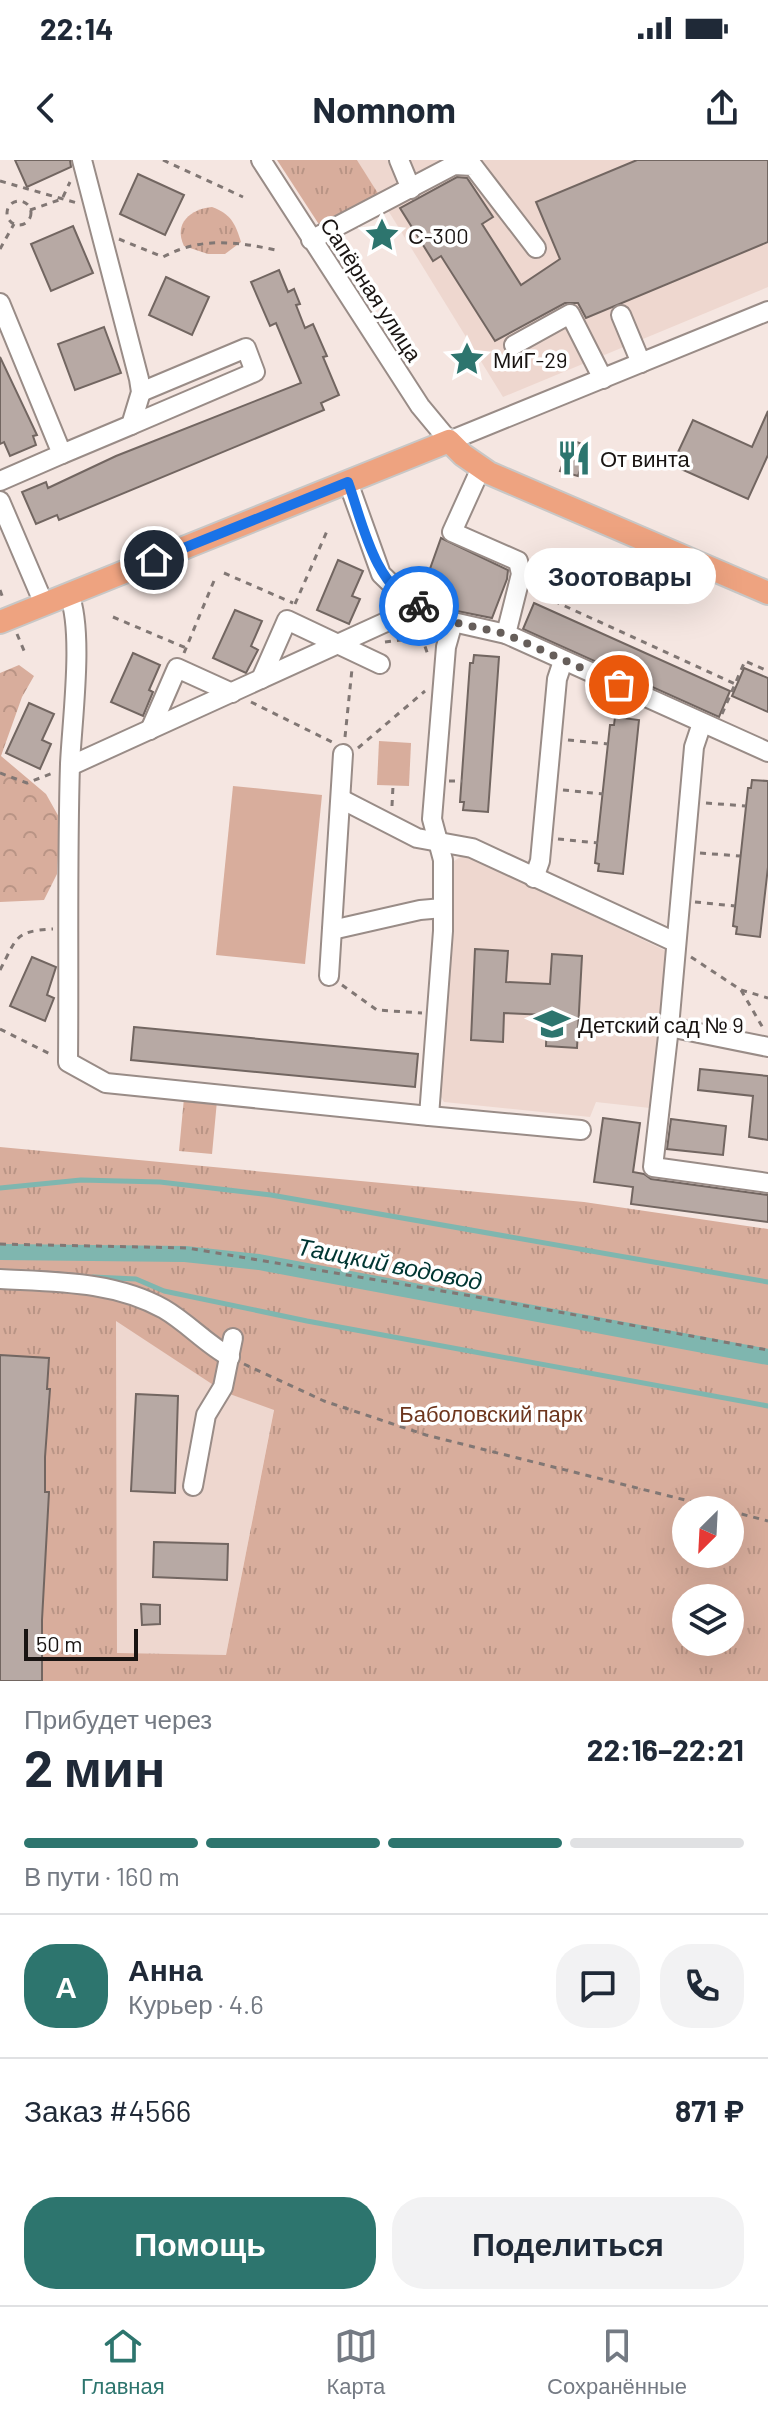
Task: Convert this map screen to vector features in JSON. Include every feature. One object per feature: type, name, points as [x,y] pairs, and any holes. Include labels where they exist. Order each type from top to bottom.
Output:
[{"type":"main road","points":[[7,620],[449,441],[481,468],[768,593]]},
{"type":"street","name":"Сапёрная улица","points":[[261,160],[420,406],[449,441]]},
{"type":"street","points":[[399,160],[411,189]]},
{"type":"street","points":[[311,240],[454,165],[473,166],[536,248]]},
{"type":"street","points":[[78,166],[101,232],[139,379],[141,392],[131,425]]},
{"type":"street","points":[[0,303],[62,454]]},
{"type":"street","points":[[449,441],[768,311]]},
{"type":"street","points":[[514,345],[570,314],[603,379]]},
{"type":"street","points":[[621,315],[641,363]]},
{"type":"street","points":[[0,481],[255,372],[246,348],[141,392]]},
{"type":"street","points":[[481,468],[452,532],[518,561],[521,574],[506,634]]},
{"type":"street","points":[[348,482],[381,574],[412,608],[453,622],[506,634],[768,752]]},
{"type":"street","points":[[0,501],[44,604]]},
{"type":"street","points":[[69,594],[76,623],[70,766],[68,1062],[106,1083],[581,1130]]},
{"type":"street","points":[[70,766],[150,730],[240,697],[261,679],[412,608]]},
{"type":"street","points":[[261,679],[291,612],[338,644],[380,664]]},
{"type":"street","points":[[429,1116],[443,908],[443,860],[432,819],[446,647],[453,622]]},
{"type":"street","points":[[534,878],[540,861],[557,679],[563,661]]},
{"type":"street","points":[[150,730],[177,668],[240,697]]},
{"type":"street","points":[[709,726],[694,747],[679,900],[680,947],[653,1167],[768,1183]]},
{"type":"street","points":[[329,976],[341,799],[350,752]]},
{"type":"street","points":[[341,799],[417,838],[472,848],[680,947]]},
{"type":"street","points":[[332,930],[420,910],[443,908]]},
{"type":"street","points":[[669,1027],[768,1047]]},
{"type":"street","points":[[0,1279],[79,1283],[140,1297],[167,1311],[210,1346],[230,1357]]},
{"type":"street","points":[[193,1486],[206,1415],[223,1387],[233,1338]]},
{"type":"path","points":[[163,160],[243,197]]},
{"type":"path","points":[[30,210],[62,199],[78,166]]},
{"type":"path","points":[[0,181],[86,206]]},
{"type":"path","points":[[14,224],[7,215],[9,206],[20,201],[30,210]]},
{"type":"path","points":[[14,224],[28,221],[30,210]]},
{"type":"path","points":[[0,249],[14,224]]},
{"type":"path","points":[[101,232],[163,257],[184,246],[241,242],[280,251]]},
{"type":"path","points":[[224,573],[291,612],[327,531]]},
{"type":"path","points":[[177,668],[216,576]]},
{"type":"path","points":[[518,584],[735,684]]},
{"type":"path","points":[[0,590],[7,620],[25,653]]},
{"type":"path","points":[[412,608],[432,667]]},
{"type":"path","points":[[113,617],[186,648]]},
{"type":"path","points":[[378,643],[438,636]]},
{"type":"path","points":[[709,726],[745,661],[768,671]]},
{"type":"path","points":[[240,697],[344,748],[352,662]]},
{"type":"path","points":[[350,752],[425,691]]},
{"type":"path","points":[[551,739],[608,744]]},
{"type":"path","points":[[0,773],[27,783],[70,766]]},
{"type":"path","points":[[547,789],[603,794]]},
{"type":"path","points":[[689,802],[746,806]]},
{"type":"path","points":[[542,838],[598,843]]},
{"type":"path","points":[[684,851],[740,856]]},
{"type":"path","points":[[679,900],[735,906]]},
{"type":"path","points":[[0,970],[16,938],[28,931],[69,928]]},
{"type":"path","points":[[680,947],[741,990],[768,998]]},
{"type":"path","points":[[329,976],[377,1010],[404,1012]]},
{"type":"path","points":[[741,990],[768,1036]]},
{"type":"path","points":[[0,1029],[68,1062]]},
{"type":"path","points":[[0,1244],[202,1250],[768,1350]]},
{"type":"path","points":[[230,1357],[324,1401],[426,1435],[672,1497]]},
{"type":"path","points":[[744,1515],[768,1521]]},
{"type":"shaded area","points":[[357,160],[768,160],[768,287],[503,397]]},
{"type":"shaded area","name":"Детский сад № 9","points":[[465,854],[666,951],[650,1108],[596,1102],[590,1117],[444,1102],[441,1097],[454,861]]},
{"type":"shaded area","points":[[116,1320],[224,1392],[274,1409],[226,1655],[117,1654]]},
{"type":"green space","points":[[277,160],[357,160],[379,195],[320,226]]},
{"type":"green space","points":[[212,207],[231,220],[241,242],[225,254],[208,254],[184,246],[181,238],[182,224],[191,214]]},
{"type":"green space","points":[[19,665],[34,676],[22,697],[1,756],[46,794],[60,819],[57,874],[44,900],[0,902],[0,673]]},
{"type":"green space","points":[[379,741],[411,743],[409,786],[377,785]]},
{"type":"green space","points":[[233,786],[322,795],[305,964],[216,955]]},
{"type":"green space","points":[[184,1098],[217,1101],[212,1154],[179,1151]]},
{"type":"green space","name":"Баболовский парк","points":[[0,1147],[584,1202],[768,1229],[768,1681],[0,1681]],"holes":[[[116,1321],[224,1392],[274,1410],[226,1655],[117,1653]]]},
{"type":"building","points":[[15,160],[70,160],[71,167],[27,187]]},
{"type":"building","points":[[637,160],[768,160],[768,242],[586,318],[578,303],[565,303],[495,341],[441,256],[433,261],[400,208],[457,177],[467,178],[493,217],[482,224],[521,285],[560,259],[536,202]]},
{"type":"building","points":[[138,174],[184,195],[165,235],[120,214]]},
{"type":"building","points":[[73,226],[93,273],[51,291],[31,244]]},
{"type":"building","points":[[279,270],[288,292],[294,289],[300,304],[296,305],[305,328],[313,324],[339,395],[321,403],[324,410],[59,520],[57,515],[36,524],[22,492],[46,482],[48,488],[116,456],[301,383],[276,323],[270,326],[251,282]]},
{"type":"building","points":[[166,277],[209,297],[192,335],[149,315]]},
{"type":"building","points":[[104,327],[121,373],[75,390],[58,344]]},
{"type":"building","points":[[0,357],[37,435],[33,436],[36,445],[10,456],[4,442],[0,444]]},
{"type":"building","points":[[768,411],[768,455],[748,499],[672,465],[693,420],[752,447]]},
{"type":"building","name":"От винта","points":[[571,440],[588,446],[578,476],[560,471]]},
{"type":"building","points":[[441,538],[508,570],[492,618],[457,611],[421,594]]},
{"type":"building","points":[[338,560],[363,571],[352,596],[360,599],[349,624],[317,610]]},
{"type":"building","points":[[534,603],[730,691],[719,717],[523,629]]},
{"type":"building","points":[[235,610],[262,621],[251,646],[258,650],[246,673],[213,658]]},
{"type":"building","points":[[133,653],[160,665],[149,690],[153,692],[143,716],[111,702]]},
{"type":"building","points":[[474,655],[499,657],[488,812],[463,810],[464,802],[460,802],[470,663],[473,663]]},
{"type":"building","points":[[744,668],[768,678],[768,712],[732,696]]},
{"type":"building","points":[[29,703],[54,714],[42,740],[51,744],[40,769],[6,753]]},
{"type":"building","points":[[615,717],[639,720],[623,874],[598,871],[599,864],[595,863],[610,725],[614,725]]},
{"type":"building","points":[[752,780],[768,781],[768,867],[760,937],[736,934],[737,927],[733,926],[748,788],[751,788]]},
{"type":"building","points":[[475,949],[508,951],[506,982],[550,984],[552,954],[582,956],[577,1048],[546,1046],[547,1015],[504,1013],[503,1042],[471,1040]]},
{"type":"building","points":[[32,957],[56,967],[47,995],[54,998],[45,1021],[10,1006]]},
{"type":"building","points":[[134,1027],[418,1054],[415,1087],[131,1060]]},
{"type":"building","points":[[700,1069],[768,1076],[768,1140],[749,1137],[753,1096],[698,1090]]},
{"type":"building","points":[[603,1118],[640,1123],[633,1172],[651,1179],[768,1195],[768,1222],[631,1204],[633,1187],[594,1182]]},
{"type":"building","points":[[671,1119],[726,1126],[723,1155],[667,1149]]},
{"type":"building","points":[[0,1355],[49,1358],[45,1492],[49,1492],[42,1681],[0,1681]]},
{"type":"building","points":[[136,1394],[178,1396],[175,1493],[131,1491]]},
{"type":"building","points":[[154,1542],[228,1544],[227,1580],[153,1577]]},
{"type":"building","points":[[141,1604],[160,1605],[160,1624],[142,1625]]},
{"type":"waterway","points":[[0,1188],[81,1180],[160,1182],[271,1195],[768,1282]]},
{"type":"waterway","name":"Таицкий водовод","points":[[0,1252],[185,1254],[259,1262],[768,1357]]},
{"type":"waterway","points":[[93,1277],[136,1279],[164,1291],[307,1321],[768,1406]]},
{"type":"way so far","points":[[419,606],[453,622],[506,634],[619,685]]},
{"type":"place","name":"С-300","points":[[382,235]]},
{"type":"place","name":"МиГ-29","points":[[467,359]]},
{"type":"place","name":"От винта","points":[[574,458]]},
{"type":"place","name":"Зоотовары","points":[[619,685]]},
{"type":"place","name":"Детский сад № 9","points":[[552,1024]]},
{"type":"route","points":[[154,560],[348,482],[381,574],[411,603],[419,606]]}]
